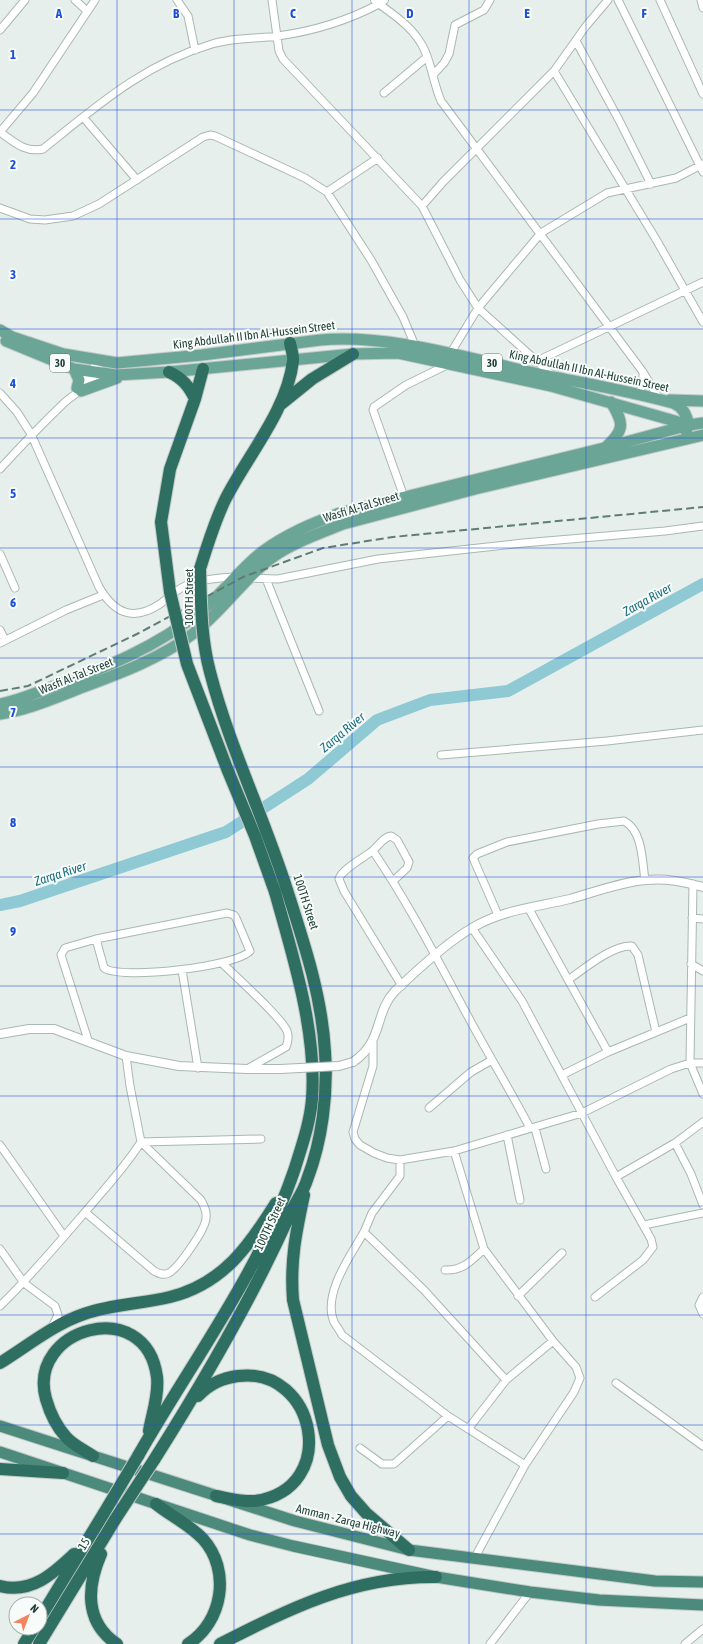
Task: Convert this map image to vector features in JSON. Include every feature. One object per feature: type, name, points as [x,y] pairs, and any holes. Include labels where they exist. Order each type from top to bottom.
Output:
[{"type":"highway","name":"100TH Street","points":[[154,1460],[188,1407],[271,1256],[289,1214],[307,1182],[317,1146],[323,1106],[326,1052],[320,1009],[308,954],[275,851],[224,718],[210,671],[201,623],[200,569],[209,538],[225,500],[280,405],[289,381],[293,360],[290,343]]},
{"type":"highway","points":[[280,405],[312,380],[353,354]]},
{"type":"highway","name":"100TH Street","points":[[138,1456],[249,1272],[272,1226],[291,1180],[309,1123],[312,1099],[312,1053],[296,969],[275,892],[255,836],[228,771],[187,664],[170,592],[161,522],[170,469],[195,399],[203,369]]},
{"type":"highway","points":[[169,372],[188,386],[195,399]]},
{"type":"highway","points":[[0,1363],[50,1331],[82,1314],[106,1307],[170,1298],[194,1290],[215,1278],[248,1246],[291,1180]]},
{"type":"highway","points":[[307,1182],[293,1247],[293,1294],[297,1317],[331,1456],[345,1487],[358,1504],[409,1550]]},
{"type":"highway","points":[[93,1456],[66,1437],[58,1428],[48,1406],[44,1384],[49,1363],[57,1351],[70,1339],[87,1330],[112,1328],[121,1330],[138,1341],[151,1358],[156,1373],[157,1389],[147,1441]]},
{"type":"highway","points":[[188,1407],[204,1389],[217,1381],[233,1377],[256,1376],[278,1384],[290,1394],[299,1406],[306,1420],[310,1441],[308,1458],[302,1473],[291,1486],[277,1494],[253,1501],[216,1496]]},
{"type":"highway","name":"Amman - Zarqa Highway","points":[[0,1426],[294,1521],[409,1550],[655,1580],[703,1582]]},
{"type":"highway","points":[[0,1452],[271,1541],[436,1577],[530,1592],[599,1600],[703,1606]]},
{"type":"highway","name":"15","points":[[48,1605],[138,1456]]},
{"type":"highway","name":"15","points":[[40,1644],[116,1518],[154,1460]]},
{"type":"highway","points":[[0,1469],[63,1473]]},
{"type":"highway","points":[[156,1504],[200,1536],[210,1548],[218,1567],[220,1587],[217,1607],[208,1625],[188,1644]]},
{"type":"highway","points":[[106,1535],[102,1552],[92,1579],[90,1595],[93,1612],[100,1627],[111,1640],[117,1644]]},
{"type":"highway","points":[[0,1586],[17,1588],[40,1582],[51,1576],[85,1544]]},
{"type":"highway","points":[[220,1644],[280,1615],[341,1590],[391,1579],[436,1577]]},
{"type":"main road","name":"King Abdullah II Ibn Al-Hussein Street","points":[[0,330],[12,337],[63,354],[117,364],[202,355],[290,343],[338,338],[355,338],[416,348],[451,359],[611,402],[703,430]]},
{"type":"main road","name":"King Abdullah II Ibn Al-Hussein Street","points":[[0,339],[74,369],[123,376],[353,354],[398,353],[451,359],[554,377],[662,400],[678,405],[682,409],[689,425]]},
{"type":"main road","points":[[202,355],[203,369]]},
{"type":"main road","points":[[74,369],[79,380],[76,392]]},
{"type":"main road","points":[[76,392],[95,384],[123,376]]},
{"type":"main road","points":[[662,400],[703,401]]},
{"type":"main road","points":[[604,448],[616,438],[621,430],[620,416],[611,402]]},
{"type":"main road","name":"Wasfi Al-Tal Street","points":[[0,704],[86,675],[133,655],[160,641],[202,610],[262,552],[281,539],[309,524],[340,513],[604,448],[689,425],[703,423]]},
{"type":"main road","points":[[680,440],[689,425]]},
{"type":"main road","name":"Wasfi Al-Tal Street","points":[[0,714],[34,706],[163,654],[213,618],[249,578],[270,559],[289,547],[343,524],[482,487],[703,435]]},
{"type":"street","points":[[0,30],[25,0]]},
{"type":"street","points":[[75,0],[87,11]]},
{"type":"street","points":[[95,0],[33,93],[0,132],[21,147],[38,150],[43,149],[132,80],[159,65],[195,50],[232,39],[278,36],[345,20],[379,1],[406,24],[415,34],[427,57],[441,101],[541,233],[662,400]]},
{"type":"street","points":[[177,0],[188,16],[195,50]]},
{"type":"street","points":[[272,0],[279,51],[287,64],[422,206],[460,280],[478,308],[535,362],[554,377]]},
{"type":"street","points":[[433,75],[444,64],[449,54],[455,25],[484,10],[490,0]]},
{"type":"street","points":[[422,206],[443,182],[554,71],[608,0]]},
{"type":"street","points":[[404,497],[373,410],[374,407],[406,385],[451,359],[478,308],[541,233],[593,200],[606,194],[676,178],[702,167],[618,0]]},
{"type":"street","points":[[660,0],[703,94]]},
{"type":"street","points":[[701,0],[703,8]]},
{"type":"street","points":[[576,41],[619,120],[650,184]]},
{"type":"street","points":[[384,93],[427,57]]},
{"type":"street","points":[[554,71],[624,189],[657,241],[703,322]]},
{"type":"street","points":[[83,117],[136,180]]},
{"type":"street","points":[[0,208],[30,219],[59,220],[87,211],[203,137],[210,135],[305,178],[327,192],[371,260],[403,318],[416,348]]},
{"type":"street","points":[[327,192],[378,158]]},
{"type":"street","points":[[535,362],[703,282]]},
{"type":"street","points":[[0,469],[31,434],[95,373],[100,361]]},
{"type":"street","points":[[639,395],[643,382],[643,372]]},
{"type":"street","points":[[0,393],[17,412],[31,434],[103,595],[112,606],[124,612],[140,613],[155,607],[183,586],[196,582],[236,577],[285,578],[378,559],[523,543],[665,531],[703,526]]},
{"type":"street","points":[[0,554],[15,588]]},
{"type":"street","points":[[266,578],[319,712]]},
{"type":"street","points":[[0,630],[3,641],[66,610],[103,595]]},
{"type":"street","points":[[441,755],[608,741],[703,730]]},
{"type":"street","points":[[498,915],[473,858],[477,854],[507,842],[613,821],[624,821],[635,830],[645,880]]},
{"type":"street","points":[[393,881],[407,868],[409,862],[397,840],[388,836],[373,851],[342,873],[339,879],[344,891],[402,986]]},
{"type":"street","points":[[373,851],[393,881],[436,955],[492,1060],[532,1128],[546,1169]]},
{"type":"street","points":[[703,887],[672,879],[645,880],[498,915],[472,928],[436,955],[389,998],[385,1005],[373,1043],[373,1066],[353,1132],[355,1140],[369,1150],[387,1158],[400,1160],[454,1152],[582,1113],[671,1069],[690,1063],[703,1063]]},
{"type":"street","points":[[693,884],[690,1063],[703,1094]]},
{"type":"street","points":[[529,908],[608,1052]]},
{"type":"street","points":[[88,1040],[61,955],[65,948],[96,939],[230,913],[236,918],[250,951],[222,963],[182,970],[115,972],[107,970],[103,965],[96,939]]},
{"type":"street","points":[[692,918],[703,919]]},
{"type":"street","points":[[472,928],[522,1001],[616,1177],[651,1239],[653,1247],[650,1254],[594,1297]]},
{"type":"street","points":[[568,980],[609,953],[626,946],[632,946],[638,955],[656,1032]]},
{"type":"street","points":[[222,963],[275,1015],[287,1030],[288,1040],[286,1047],[247,1070]]},
{"type":"street","points":[[691,964],[703,970]]},
{"type":"street","points":[[182,970],[198,1068]]},
{"type":"street","points":[[562,1075],[608,1052],[690,1018]]},
{"type":"street","points":[[0,1033],[29,1029],[54,1030],[88,1040],[126,1056],[179,1066],[247,1070],[339,1066],[353,1062],[361,1057],[373,1043]]},
{"type":"street","points":[[85,1212],[154,1271],[164,1274],[169,1273],[176,1266],[204,1227],[206,1218],[205,1209],[201,1200],[141,1142],[130,1086],[126,1056]]},
{"type":"street","points":[[429,1108],[471,1072],[492,1060]]},
{"type":"street","points":[[616,1177],[675,1143],[703,1122]]},
{"type":"street","points":[[507,1135],[520,1200]]},
{"type":"street","points":[[141,1142],[261,1139]]},
{"type":"street","points":[[0,1306],[24,1283],[85,1212],[141,1142]]},
{"type":"street","points":[[675,1143],[691,1174],[703,1205]]},
{"type":"street","points":[[0,1145],[64,1236]]},
{"type":"street","points":[[454,1152],[484,1248],[518,1296],[553,1341],[576,1367],[580,1378],[574,1392],[525,1466],[474,1559]]},
{"type":"street","points":[[400,1160],[400,1176],[372,1213],[364,1232],[336,1284],[332,1310],[334,1321],[342,1335],[350,1342],[376,1360],[448,1416],[525,1466]]},
{"type":"street","points":[[644,1226],[703,1213]]},
{"type":"street","points":[[364,1232],[424,1290],[506,1380]]},
{"type":"street","points":[[445,1270],[452,1270],[465,1266],[484,1248]]},
{"type":"street","points":[[0,1249],[24,1283],[55,1306],[58,1315],[50,1331]]},
{"type":"street","points":[[518,1296],[562,1253]]},
{"type":"street","points":[[703,1297],[699,1305],[703,1314]]},
{"type":"street","points":[[468,1429],[506,1380],[553,1341]]},
{"type":"street","points":[[616,1383],[703,1446]]},
{"type":"street","points":[[360,1448],[382,1464],[394,1464],[448,1416]]},
{"type":"street","points":[[490,1644],[530,1592]]},
{"type":"street","points":[[684,1644],[703,1629]]},
{"type":"waterway","name":"Zarqa River","points":[[0,905],[20,901],[226,832],[308,779],[377,720],[430,700],[508,691],[703,584]]},
{"type":"railway","points":[[0,691],[28,686],[137,634],[243,577],[323,548],[393,537],[703,507]]}]
